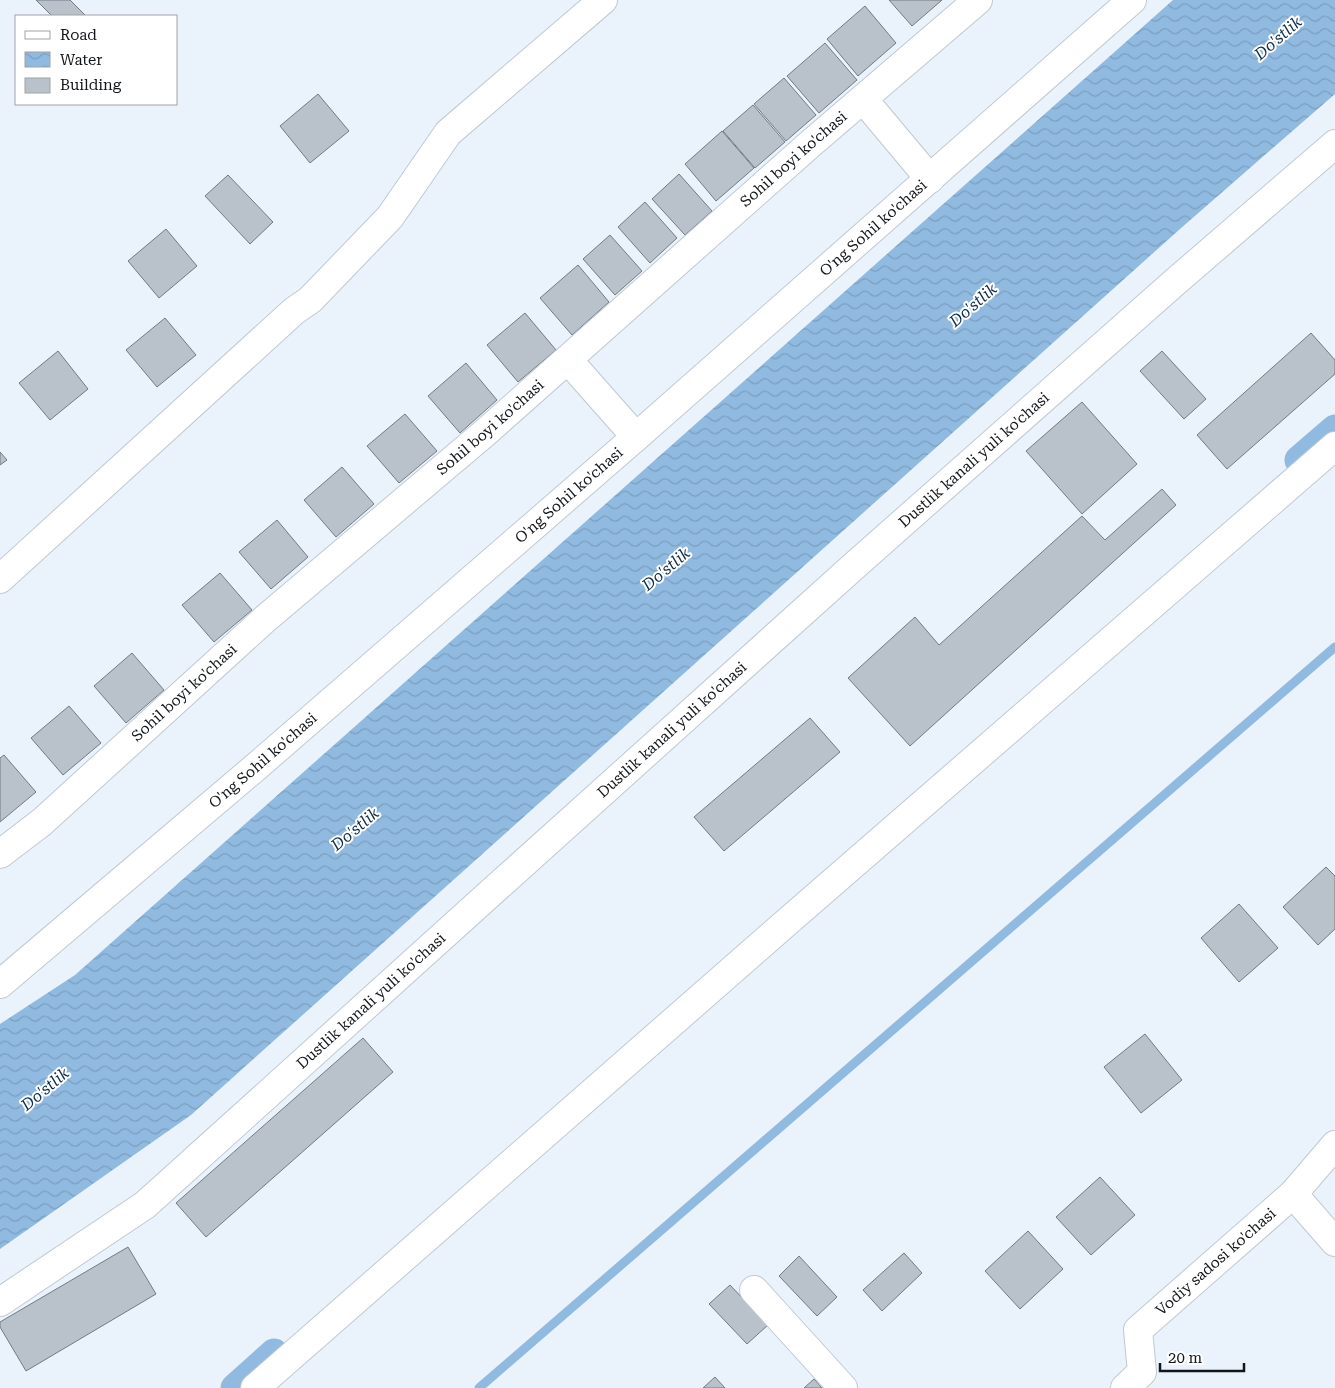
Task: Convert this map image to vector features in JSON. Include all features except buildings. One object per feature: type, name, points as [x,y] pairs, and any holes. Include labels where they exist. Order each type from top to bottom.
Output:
[{"type":"street","points":[[0,579],[294,311],[310,300],[390,217],[448,133],[603,0]]},
{"type":"street","name":"Sohil boyi ko'chasi","points":[[0,854],[42,822],[264,619],[487,431],[809,145],[978,0]]},
{"type":"street","name":"O'ng Sohil ko'chasi","points":[[0,984],[256,766],[636,437],[1132,0]]},
{"type":"street","points":[[863,99],[930,179]]},
{"type":"street","name":"Dustlik kanali yuli ko'chasi","points":[[0,1302],[145,1205],[862,560],[1175,282],[1335,144]]},
{"type":"street","points":[[568,360],[636,437]]},
{"type":"street","points":[[255,1388],[1335,446]]},
{"type":"street","name":"Vodiy sadosi ko'chasi","points":[[1125,1388],[1142,1372],[1138,1330],[1293,1194],[1335,1144]]},
{"type":"street","points":[[1293,1194],[1335,1242]]},
{"type":"street","points":[[754,1290],[843,1388]]},
{"type":"water","name":"Do'stlik","points":[[1173,0],[1335,0],[1335,94],[1180,229],[191,1115],[0,1249],[0,1024],[75,975]]},
{"type":"waterway","points":[[1299,460],[1335,429]]},
{"type":"waterway","points":[[479,1388],[1335,647]]},
{"type":"waterway","points":[[235,1388],[274,1353]]}]
